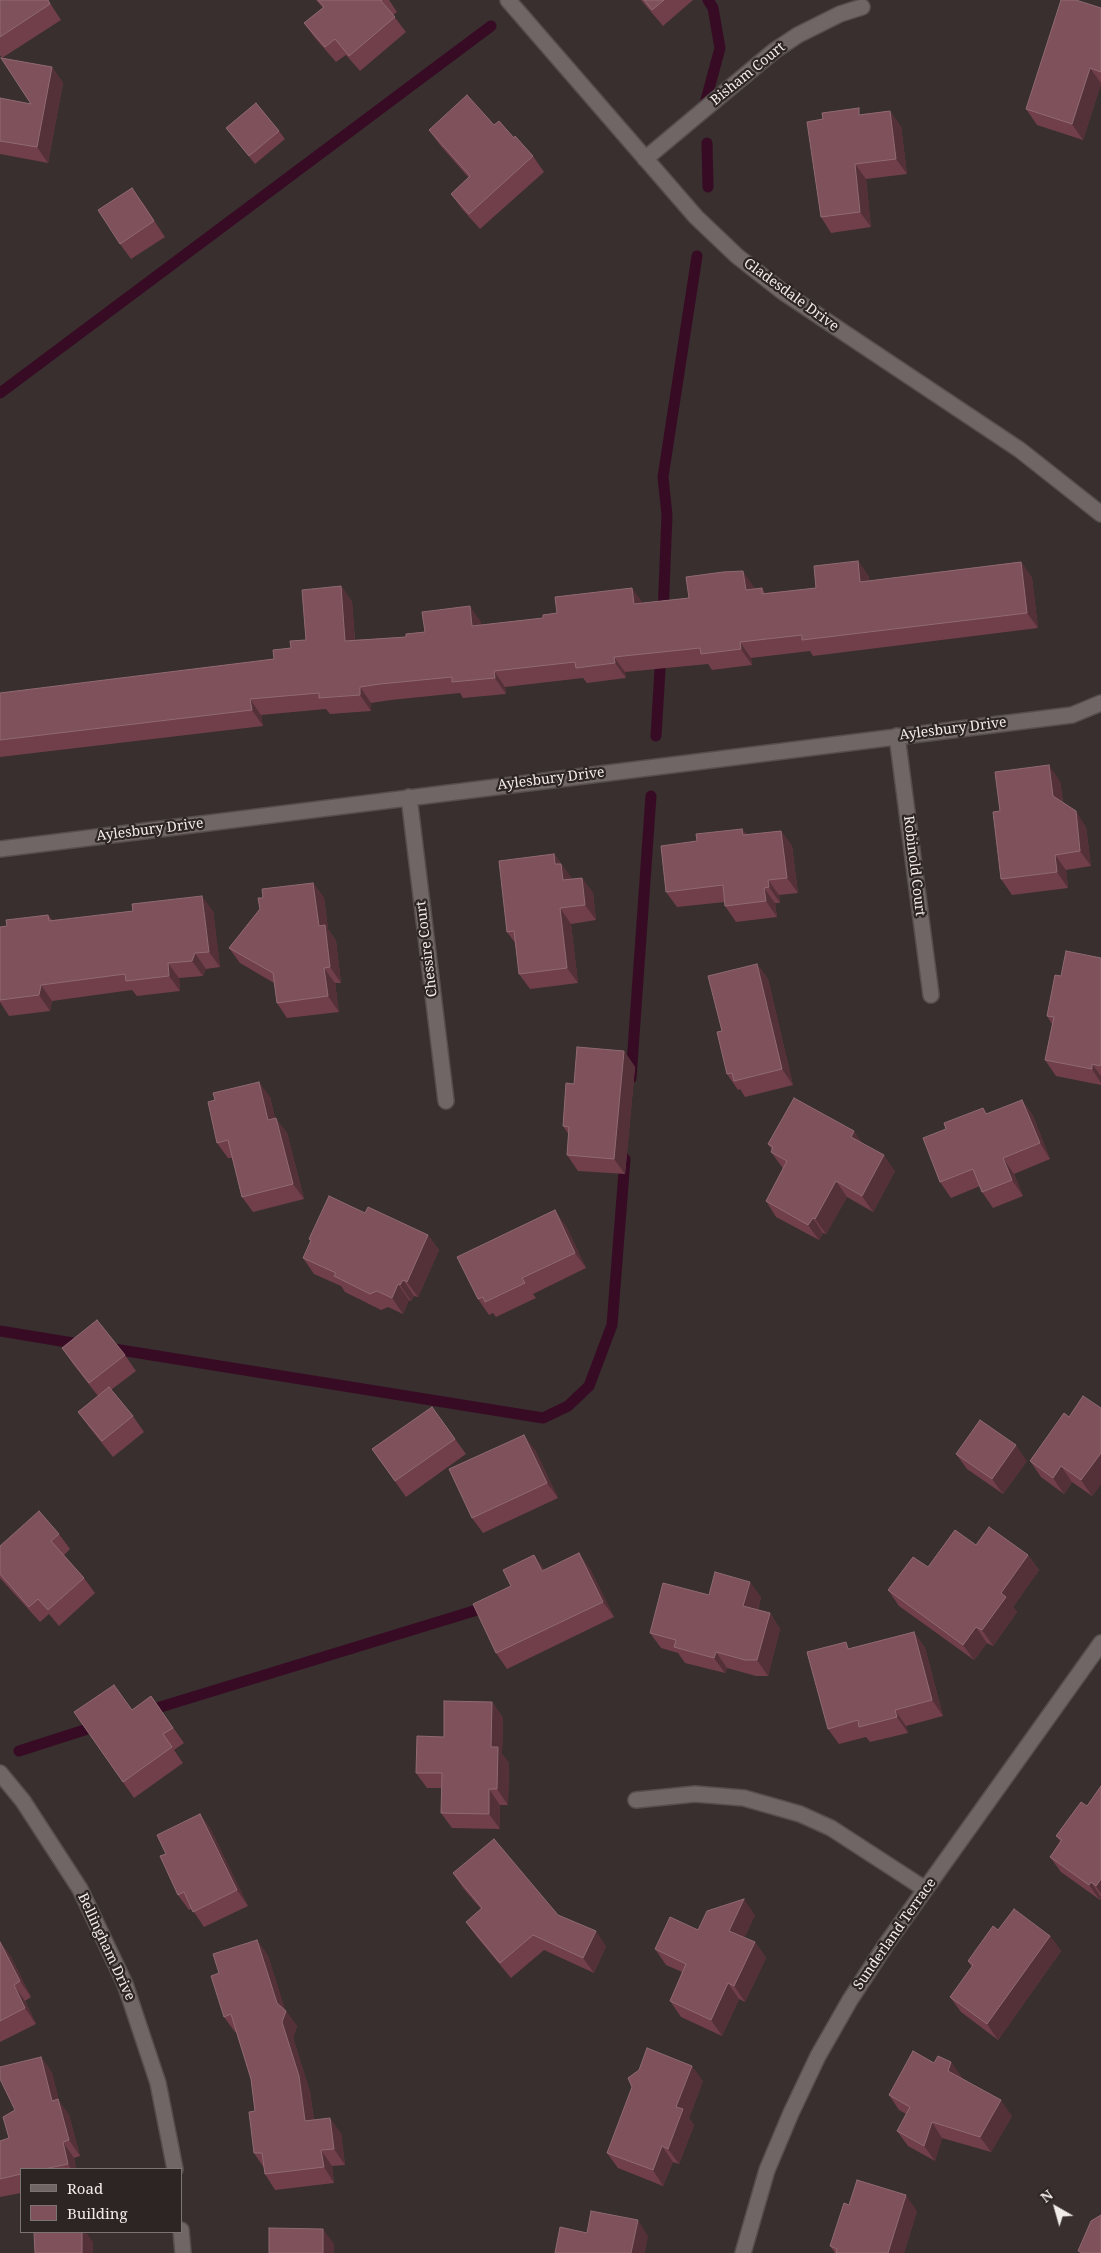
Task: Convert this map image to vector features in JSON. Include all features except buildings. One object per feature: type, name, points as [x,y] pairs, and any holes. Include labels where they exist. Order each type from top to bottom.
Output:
[{"type":"street","name":"Gladesdale Drive","points":[[508,0],[696,217],[737,256],[783,292],[1020,450],[1101,514]]},
{"type":"street","name":"Bisham Court","points":[[645,159],[774,52],[798,35],[840,14],[862,7]]},
{"type":"street","name":"Aylesbury Drive","points":[[0,848],[1072,715],[1101,703]]},
{"type":"street","name":"Robinold Court","points":[[897,736],[930,996]]},
{"type":"street","name":"Chessire Court","points":[[409,797],[446,1101]]},
{"type":"street","name":"Sunderland Terrace","points":[[743,2253],[767,2170],[818,2056],[855,1992],[925,1889],[1101,1643]]},
{"type":"street","name":"Bellingham Drive","points":[[0,1774],[23,1801],[80,1889],[125,1984],[158,2083],[175,2168]]},
{"type":"street","points":[[636,1800],[695,1794],[744,1798],[800,1814],[831,1828],[925,1889]]},
{"type":"street","points":[[181,2233],[183,2253]]},
{"type":"waterway","points":[[706,100],[720,48],[713,8],[708,0]]},
{"type":"waterway","points":[[0,393],[491,26]]},
{"type":"waterway","points":[[707,143],[708,187]]},
{"type":"waterway","points":[[663,615],[667,515],[663,477],[697,256]]},
{"type":"waterway","points":[[656,736],[661,653]]},
{"type":"waterway","points":[[631,1078],[651,796]]},
{"type":"waterway","points":[[108,1348],[543,1418],[568,1406],[589,1386],[612,1325],[625,1159]]},
{"type":"waterway","points":[[0,1331],[85,1345]]},
{"type":"waterway","points":[[144,1712],[490,1606]]},
{"type":"waterway","points":[[19,1751],[100,1725]]}]
